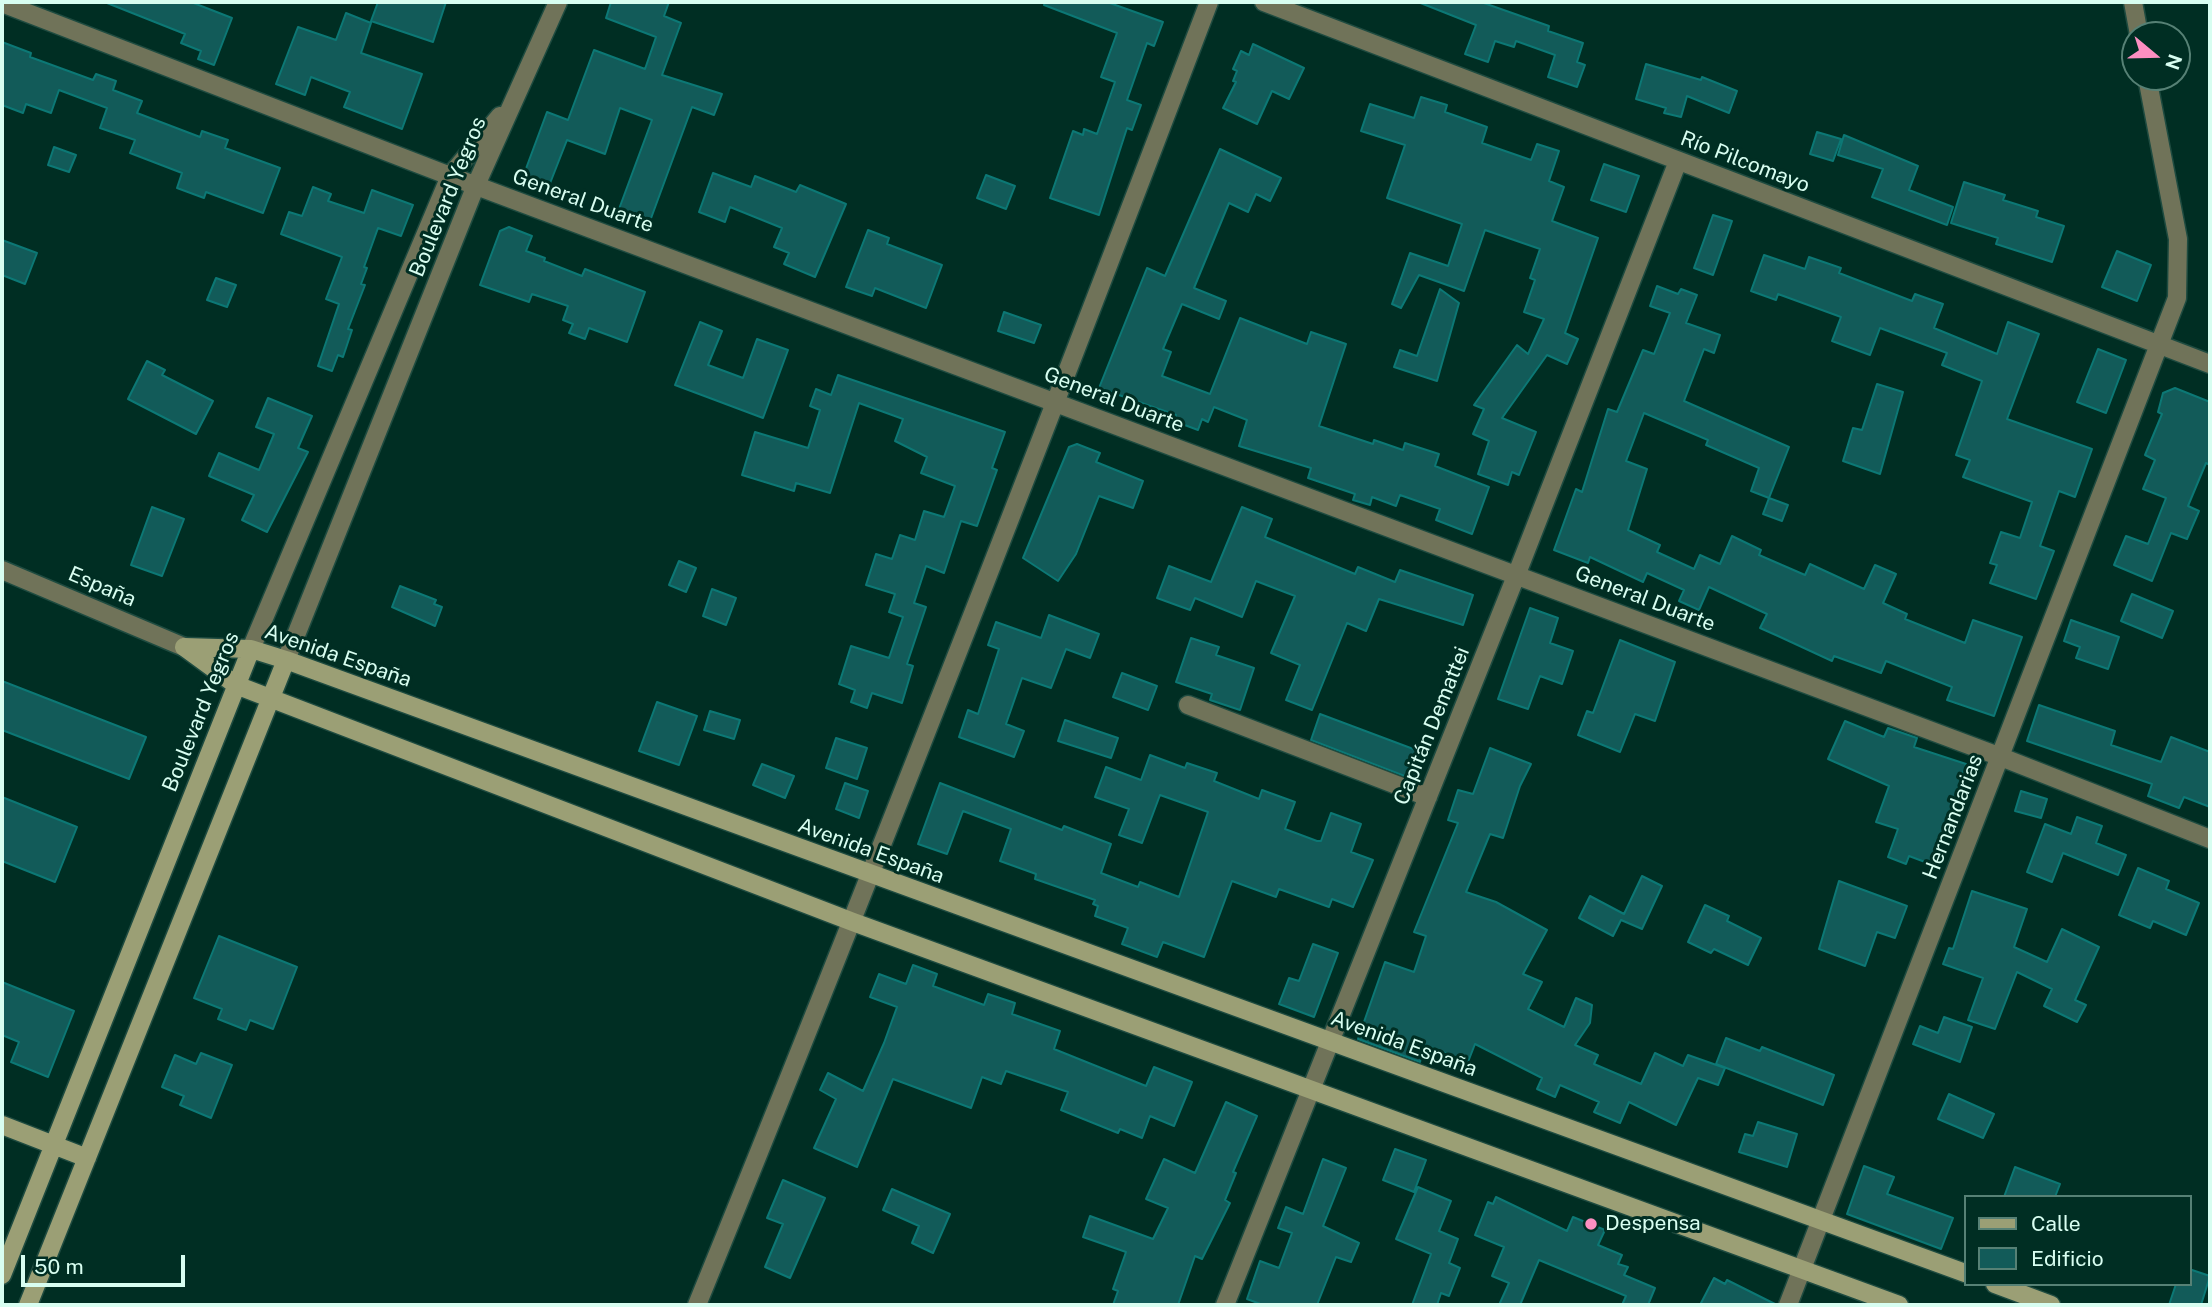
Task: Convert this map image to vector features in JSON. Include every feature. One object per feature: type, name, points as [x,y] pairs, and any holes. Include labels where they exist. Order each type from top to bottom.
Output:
[{"type":"street","points":[[512,102],[558,2]]},
{"type":"street","points":[[697,1305],[871,876],[1057,402],[1209,2]]},
{"type":"street","name":"Río Pilcomayo","points":[[1264,2],[2210,364]]},
{"type":"street","points":[[2133,2],[2136,21]]},
{"type":"street","name":"General Duarte","points":[[2,3],[476,186],[2001,757],[2210,839]]},
{"type":"street","name":"Hernandarias","points":[[1787,1305],[2177,298],[2178,239],[2150,91]]},
{"type":"street","name":"Boulevard Yegros","points":[[2,1275],[236,685],[450,176],[512,102]]},
{"type":"street","name":"Boulevard Yegros","points":[[28,1305],[512,102]]},
{"type":"street","name":"Capitán Demattei","points":[[1224,1305],[1517,576],[1678,162]]},
{"type":"street","name":"España","points":[[2,570],[184,647]]},
{"type":"street","points":[[184,647],[236,685],[852,922],[1899,1305]]},
{"type":"street","name":"Avenida España","points":[[184,647],[251,649],[286,660],[871,876],[1964,1273]]},
{"type":"street","points":[[1188,705],[1428,797]]},
{"type":"street","points":[[2,1125],[87,1158]]},
{"type":"street","points":[[2000,1286],[2051,1305]]},
{"type":"building","points":[[191,2],[232,18],[214,65],[198,59],[201,51],[181,43],[185,34],[107,3]]},
{"type":"building","points":[[378,2],[446,2],[433,42],[371,21]]},
{"type":"building","points":[[611,2],[669,2],[664,16],[681,23],[662,75],[722,94],[714,115],[692,107],[650,221],[619,209],[652,120],[620,108],[605,154],[567,140],[547,191],[521,182],[547,112],[568,120],[594,50],[645,69],[656,37],[606,18]]},
{"type":"building","points":[[1045,2],[1107,2],[1163,22],[1154,46],[1147,43],[1127,100],[1141,105],[1132,130],[1127,128],[1099,215],[1050,198],[1073,131],[1083,135],[1084,129],[1097,134],[1115,82],[1101,77],[1117,33],[1044,5]]},
{"type":"building","points":[[1418,2],[1481,2],[1549,26],[1548,31],[1583,43],[1577,62],[1585,65],[1577,87],[1548,77],[1555,55],[1516,41],[1514,47],[1495,41],[1488,62],[1465,54],[1476,25]]},
{"type":"building","points":[[346,13],[371,23],[361,53],[422,74],[402,129],[344,107],[350,92],[311,77],[305,95],[276,84],[298,27],[336,40]]},
{"type":"building","points":[[2,42],[31,53],[30,57],[93,80],[96,74],[116,81],[113,90],[142,101],[137,113],[200,137],[202,131],[228,140],[225,148],[280,168],[263,213],[206,192],[204,198],[177,188],[182,173],[130,153],[135,140],[100,128],[107,108],[59,90],[51,113],[26,104],[23,113],[2,105]]},
{"type":"building","points":[[1253,44],[1304,68],[1289,99],[1272,91],[1257,124],[1223,108],[1236,82],[1233,81],[1237,71],[1233,69],[1241,51],[1249,55]]},
{"type":"building","points":[[1646,64],[1701,80],[1702,77],[1737,91],[1729,113],[1687,96],[1681,117],[1664,113],[1666,108],[1636,99]]},
{"type":"building","points":[[1421,97],[1447,105],[1445,112],[1487,127],[1482,143],[1531,160],[1537,144],[1559,151],[1549,181],[1564,187],[1552,221],[1598,238],[1565,333],[1578,339],[1567,364],[1547,355],[1502,418],[1536,432],[1519,475],[1512,472],[1508,485],[1478,474],[1489,441],[1473,434],[1484,409],[1474,405],[1517,345],[1528,354],[1544,319],[1524,312],[1535,280],[1530,278],[1540,249],[1485,230],[1464,291],[1419,275],[1401,308],[1392,304],[1410,253],[1448,266],[1462,224],[1387,198],[1405,145],[1361,131],[1370,104],[1414,118]]},
{"type":"building","points":[[1817,132],[1841,139],[1833,161],[1810,154]]},
{"type":"building","points":[[1844,135],[1918,166],[1909,190],[1953,207],[1947,225],[1872,197],[1883,169],[1838,155]]},
{"type":"building","points":[[54,147],[76,155],[69,172],[48,165]]},
{"type":"building","points":[[1220,149],[1281,178],[1270,201],[1256,194],[1248,212],[1229,203],[1194,288],[1226,301],[1219,319],[1182,304],[1163,349],[1171,352],[1162,376],[1210,394],[1240,318],[1307,344],[1311,332],[1346,344],[1319,426],[1373,444],[1374,440],[1403,450],[1405,443],[1439,454],[1435,466],[1489,487],[1472,534],[1436,520],[1440,509],[1400,495],[1396,506],[1372,497],[1370,505],[1353,500],[1355,494],[1308,478],[1311,468],[1239,446],[1247,420],[1214,407],[1208,422],[1202,419],[1198,430],[1174,421],[1176,415],[1099,388],[1147,268],[1165,276]]},
{"type":"building","points":[[1604,164],[1639,176],[1626,212],[1591,200]]},
{"type":"building","points":[[713,173],[751,187],[755,176],[796,192],[800,185],[846,204],[815,277],[784,264],[789,253],[774,247],[782,228],[730,207],[725,222],[699,212]]},
{"type":"building","points":[[986,175],[1015,186],[1006,209],[977,198]]},
{"type":"building","points":[[1964,182],[2005,195],[2003,200],[2038,211],[2036,217],[2064,226],[2052,262],[1996,244],[1998,238],[1951,223]]},
{"type":"building","points":[[313,187],[331,194],[328,201],[364,213],[372,190],[413,205],[401,236],[378,228],[364,267],[367,268],[361,284],[365,285],[348,329],[352,330],[343,357],[338,355],[332,371],[318,366],[339,304],[326,299],[342,257],[281,234],[289,212],[302,216]]},
{"type":"building","points":[[1713,215],[1732,221],[1713,275],[1694,268]]},
{"type":"building","points":[[509,227],[532,236],[526,251],[545,258],[544,261],[582,276],[585,269],[645,292],[627,342],[589,328],[585,339],[569,333],[573,324],[563,320],[568,306],[532,294],[529,302],[480,285],[500,231]]},
{"type":"building","points":[[868,230],[889,238],[887,244],[942,265],[926,308],[875,288],[872,296],[846,287]]},
{"type":"building","points":[[2,240],[37,253],[25,284],[2,275]]},
{"type":"building","points":[[2117,251],[2151,265],[2137,301],[2102,287]]},
{"type":"building","points":[[1764,255],[1805,269],[1809,257],[1841,268],[1839,273],[1912,301],[1915,294],[1943,304],[1934,328],[1997,354],[2008,322],[2039,334],[2007,419],[2092,449],[2075,497],[2059,491],[2040,546],[2054,551],[2036,599],[1990,583],[1997,565],[1990,563],[2001,532],[2020,538],[2032,502],[1963,477],[1970,460],[1956,455],[1982,381],[1942,365],[1947,353],[1880,328],[1870,355],[1832,341],[1841,317],[1778,294],[1776,300],[1751,291]]},
{"type":"building","points":[[216,278],[236,285],[227,307],[207,300]]},
{"type":"building","points":[[1657,286],[1678,294],[1681,289],[1697,295],[1686,323],[1720,335],[1714,353],[1704,349],[1684,401],[1789,447],[1769,498],[1751,491],[1759,468],[1706,445],[1708,440],[1644,413],[1626,461],[1647,469],[1628,530],[1660,545],[1657,552],[1694,569],[1700,555],[1720,564],[1732,536],[1761,550],[1759,555],[1805,575],[1810,564],[1864,589],[1875,565],[1896,574],[1883,603],[1907,614],[1905,619],[1965,643],[1973,620],[2022,637],[1994,716],[1947,700],[1952,687],[1886,661],[1881,673],[1834,656],[1832,661],[1760,628],[1767,614],[1709,587],[1699,610],[1679,601],[1684,590],[1647,573],[1643,582],[1590,557],[1588,563],[1554,550],[1576,489],[1582,492],[1608,409],[1617,412],[1643,350],[1654,354],[1670,313],[1650,306]]},
{"type":"building","points":[[1440,289],[1459,303],[1437,381],[1394,367],[1400,350],[1417,356]]},
{"type":"building","points":[[1004,312],[1041,325],[1034,343],[998,331]]},
{"type":"building","points":[[700,322],[722,331],[708,365],[743,378],[757,339],[788,350],[763,418],[675,385]]},
{"type":"building","points":[[2098,349],[2126,360],[2106,413],[2077,402]]},
{"type":"building","points":[[147,361],[165,370],[162,375],[213,401],[196,434],[128,399]]},
{"type":"building","points":[[838,375],[1005,432],[992,468],[997,470],[977,526],[961,521],[944,573],[926,566],[914,603],[926,607],[907,664],[913,666],[902,703],[872,693],[867,708],[851,702],[855,690],[839,684],[851,646],[889,658],[903,617],[889,612],[895,594],[866,585],[876,554],[892,559],[900,535],[915,540],[924,511],[944,517],[955,486],[921,473],[927,457],[895,441],[903,419],[859,403],[830,493],[796,483],[794,491],[742,475],[755,432],[808,448],[820,410],[810,406],[816,389],[831,395]]},
{"type":"building","points":[[1877,384],[1903,392],[1880,474],[1843,461],[1853,428],[1862,430]]},
{"type":"building","points":[[2175,388],[2210,402],[2210,465],[2206,463],[2188,506],[2199,511],[2187,539],[2171,533],[2152,581],[2114,565],[2126,536],[2148,544],[2166,498],[2143,489],[2155,460],[2145,455],[2162,414],[2158,412],[2163,393]]},
{"type":"building","points":[[268,398],[312,416],[298,448],[308,452],[267,532],[242,520],[254,495],[209,476],[219,453],[259,470],[274,434],[256,427]]},
{"type":"building","points":[[1077,444],[1100,453],[1096,462],[1143,481],[1133,508],[1099,496],[1076,554],[1058,581],[1023,558],[1069,447]]},
{"type":"building","points":[[1769,498],[1788,505],[1782,521],[1763,514]]},
{"type":"building","points":[[152,507],[184,519],[162,576],[131,565]]},
{"type":"building","points":[[1242,507],[1272,519],[1265,537],[1355,574],[1358,567],[1395,582],[1400,570],[1473,595],[1463,625],[1379,599],[1366,631],[1347,623],[1312,710],[1286,700],[1300,665],[1271,653],[1295,596],[1256,581],[1242,617],[1195,598],[1190,610],[1157,598],[1169,566],[1211,582]]},
{"type":"building","points":[[679,561],[696,568],[686,592],[669,585]]},
{"type":"building","points":[[400,586],[436,600],[434,604],[442,607],[435,626],[392,607]]},
{"type":"building","points":[[712,589],[736,598],[726,625],[703,616]]},
{"type":"building","points":[[2132,594],[2173,611],[2162,638],[2121,621]]},
{"type":"building","points":[[1530,608],[1558,618],[1550,643],[1573,651],[1562,684],[1540,676],[1528,709],[1498,699]]},
{"type":"building","points":[[1049,615],[1099,634],[1090,658],[1066,649],[1051,688],[1022,678],[1006,724],[1024,731],[1014,757],[959,737],[968,710],[978,714],[999,649],[988,645],[996,622],[1041,638]]},
{"type":"building","points":[[2071,620],[2119,637],[2108,669],[2076,658],[2080,647],[2064,641]]},
{"type":"building","points":[[1191,638],[1219,647],[1216,655],[1254,668],[1240,710],[1210,700],[1212,694],[1176,682]]},
{"type":"building","points":[[1620,640],[1675,662],[1655,721],[1635,714],[1620,752],[1578,735],[1587,711],[1593,713]]},
{"type":"building","points":[[1122,673],[1157,686],[1148,710],[1113,697]]},
{"type":"building","points":[[2,681],[146,737],[129,779],[2,730]]},
{"type":"building","points":[[657,702],[697,716],[679,765],[639,751]]},
{"type":"building","points":[[2039,705],[2115,731],[2111,745],[2161,762],[2171,737],[2210,752],[2210,807],[2184,797],[2179,808],[2148,796],[2152,784],[2027,741]]},
{"type":"building","points":[[710,711],[740,720],[734,739],[704,730]]},
{"type":"building","points":[[1320,714],[1424,753],[1415,780],[1311,740]]},
{"type":"building","points":[[1065,720],[1118,738],[1111,758],[1058,741]]},
{"type":"building","points":[[1845,721],[1884,737],[1888,728],[1917,738],[1914,747],[1966,764],[1933,865],[1909,856],[1906,864],[1888,857],[1898,829],[1876,822],[1889,786],[1828,759]]},
{"type":"building","points":[[836,738],[867,748],[857,779],[826,768]]},
{"type":"building","points":[[1490,748],[1531,764],[1520,786],[1503,838],[1490,834],[1466,892],[1496,902],[1547,930],[1523,974],[1542,982],[1528,1009],[1564,1027],[1576,998],[1592,1005],[1590,1023],[1575,1045],[1598,1055],[1594,1064],[1641,1084],[1655,1053],[1683,1066],[1688,1055],[1725,1068],[1718,1085],[1698,1078],[1676,1125],[1629,1102],[1620,1123],[1594,1112],[1599,1102],[1560,1085],[1555,1097],[1537,1089],[1542,1078],[1475,1044],[1468,1062],[1425,1045],[1420,1062],[1358,1039],[1385,962],[1414,972],[1426,936],[1414,932],[1458,823],[1448,820],[1458,790],[1473,794]]},
{"type":"building","points":[[1150,755],[1185,768],[1187,763],[1217,773],[1214,781],[1259,799],[1262,790],[1295,802],[1285,829],[1317,841],[1321,841],[1331,813],[1361,824],[1351,852],[1373,860],[1353,907],[1332,899],[1329,907],[1279,889],[1276,897],[1232,881],[1204,957],[1163,942],[1157,957],[1122,944],[1128,928],[1095,916],[1098,906],[1093,904],[1095,900],[1035,879],[1036,874],[1000,861],[1011,829],[963,811],[947,854],[918,844],[940,783],[1062,830],[1064,826],[1111,844],[1101,873],[1138,887],[1140,882],[1179,897],[1208,812],[1160,795],[1142,843],[1119,835],[1129,809],[1095,797],[1106,767],[1141,780]]},
{"type":"building","points":[[762,764],[794,776],[785,798],[753,785]]},
{"type":"building","points":[[845,783],[868,791],[859,818],[836,809]]},
{"type":"building","points":[[2021,791],[2047,799],[2041,818],[2015,811]]},
{"type":"building","points":[[2,797],[77,827],[55,882],[2,861]]},
{"type":"building","points":[[2077,817],[2102,826],[2096,843],[2126,855],[2118,875],[2063,853],[2052,882],[2027,872],[2045,824],[2071,834]]},
{"type":"building","points":[[2138,868],[2169,881],[2166,889],[2199,903],[2186,935],[2153,921],[2150,928],[2119,915]]},
{"type":"building","points":[[1642,876],[1662,886],[1642,929],[1621,920],[1613,936],[1579,918],[1590,896],[1624,914]]},
{"type":"building","points":[[1839,881],[1907,906],[1895,938],[1877,932],[1865,966],[1819,949]]},
{"type":"building","points":[[1972,891],[2027,909],[2014,947],[2047,962],[2062,929],[2099,947],[2075,1000],[2086,1005],[2077,1022],[2044,1006],[2052,989],[2017,972],[1995,1029],[1968,1020],[1983,978],[1943,964],[1949,948],[1953,949]]},
{"type":"building","points":[[1705,905],[1729,916],[1727,921],[1761,938],[1748,965],[1714,949],[1711,953],[1688,942]]},
{"type":"building","points":[[219,936],[297,967],[273,1029],[250,1020],[246,1030],[218,1019],[222,1009],[194,998]]},
{"type":"building","points":[[1313,944],[1338,953],[1314,1017],[1279,1004],[1289,978],[1299,981]]},
{"type":"building","points":[[913,965],[937,974],[933,986],[984,1005],[988,994],[1015,1003],[1012,1014],[1060,1031],[1054,1049],[1146,1086],[1154,1067],[1192,1082],[1174,1126],[1150,1116],[1142,1138],[1120,1129],[1118,1133],[1061,1110],[1068,1092],[1006,1071],[1001,1084],[982,1077],[971,1108],[893,1079],[857,1167],[814,1148],[836,1099],[820,1090],[828,1073],[863,1091],[884,1043],[897,1007],[870,997],[879,974],[906,984]]},
{"type":"building","points":[[2,982],[74,1011],[48,1077],[11,1062],[19,1042],[2,1035]]},
{"type":"building","points":[[1944,1017],[1972,1027],[1960,1062],[1913,1044],[1920,1026],[1938,1033]]},
{"type":"building","points":[[1726,1038],[1760,1051],[1762,1047],[1834,1075],[1823,1105],[1716,1064]]},
{"type":"building","points":[[201,1053],[232,1065],[211,1118],[180,1105],[184,1096],[162,1087],[175,1055],[196,1064]]},
{"type":"building","points":[[1949,1094],[1994,1114],[1983,1138],[1938,1119]]},
{"type":"building","points":[[1226,1102],[1257,1116],[1233,1172],[1236,1173],[1225,1200],[1230,1203],[1202,1259],[1195,1256],[1178,1305],[1113,1305],[1118,1291],[1113,1289],[1126,1252],[1083,1237],[1090,1216],[1153,1239],[1168,1208],[1146,1199],[1164,1159],[1195,1173]]},
{"type":"building","points":[[1758,1122],[1797,1134],[1787,1167],[1739,1152],[1745,1134],[1753,1136]]},
{"type":"building","points":[[1395,1149],[1426,1160],[1414,1192],[1383,1180]]},
{"type":"building","points":[[1323,1159],[1346,1168],[1323,1226],[1359,1243],[1351,1262],[1336,1257],[1317,1305],[1263,1305],[1247,1299],[1260,1261],[1279,1268],[1292,1233],[1278,1228],[1286,1207],[1303,1214]]},
{"type":"building","points":[[1864,1166],[1894,1177],[1887,1194],[1953,1218],[1941,1249],[1847,1214]]},
{"type":"building","points":[[2015,1167],[2060,1184],[2056,1195],[2005,1195]]},
{"type":"building","points":[[783,1180],[825,1198],[790,1278],[765,1267],[783,1224],[767,1218]]},
{"type":"building","points":[[1418,1187],[1451,1201],[1439,1231],[1458,1239],[1449,1263],[1460,1268],[1449,1296],[1441,1293],[1437,1305],[1412,1305],[1431,1254],[1396,1239]]},
{"type":"building","points":[[892,1189],[950,1214],[933,1253],[912,1243],[919,1226],[883,1210]]},
{"type":"building","points":[[1496,1197],[1567,1231],[1573,1217],[1605,1230],[1598,1245],[1622,1255],[1618,1264],[1628,1267],[1624,1275],[1655,1288],[1648,1305],[1622,1305],[1626,1296],[1539,1260],[1520,1305],[1499,1305],[1509,1283],[1492,1276],[1504,1247],[1475,1235],[1488,1202],[1493,1204]]},
{"type":"building","points":[[2191,1270],[2210,1276],[2201,1305],[2169,1305],[2175,1286],[2191,1286]]},
{"type":"building","points":[[1714,1278],[1725,1284],[1727,1280],[1777,1305],[1700,1305]]},
{"type":"place","name":"Despensa","points":[[1591,1224]]}]
